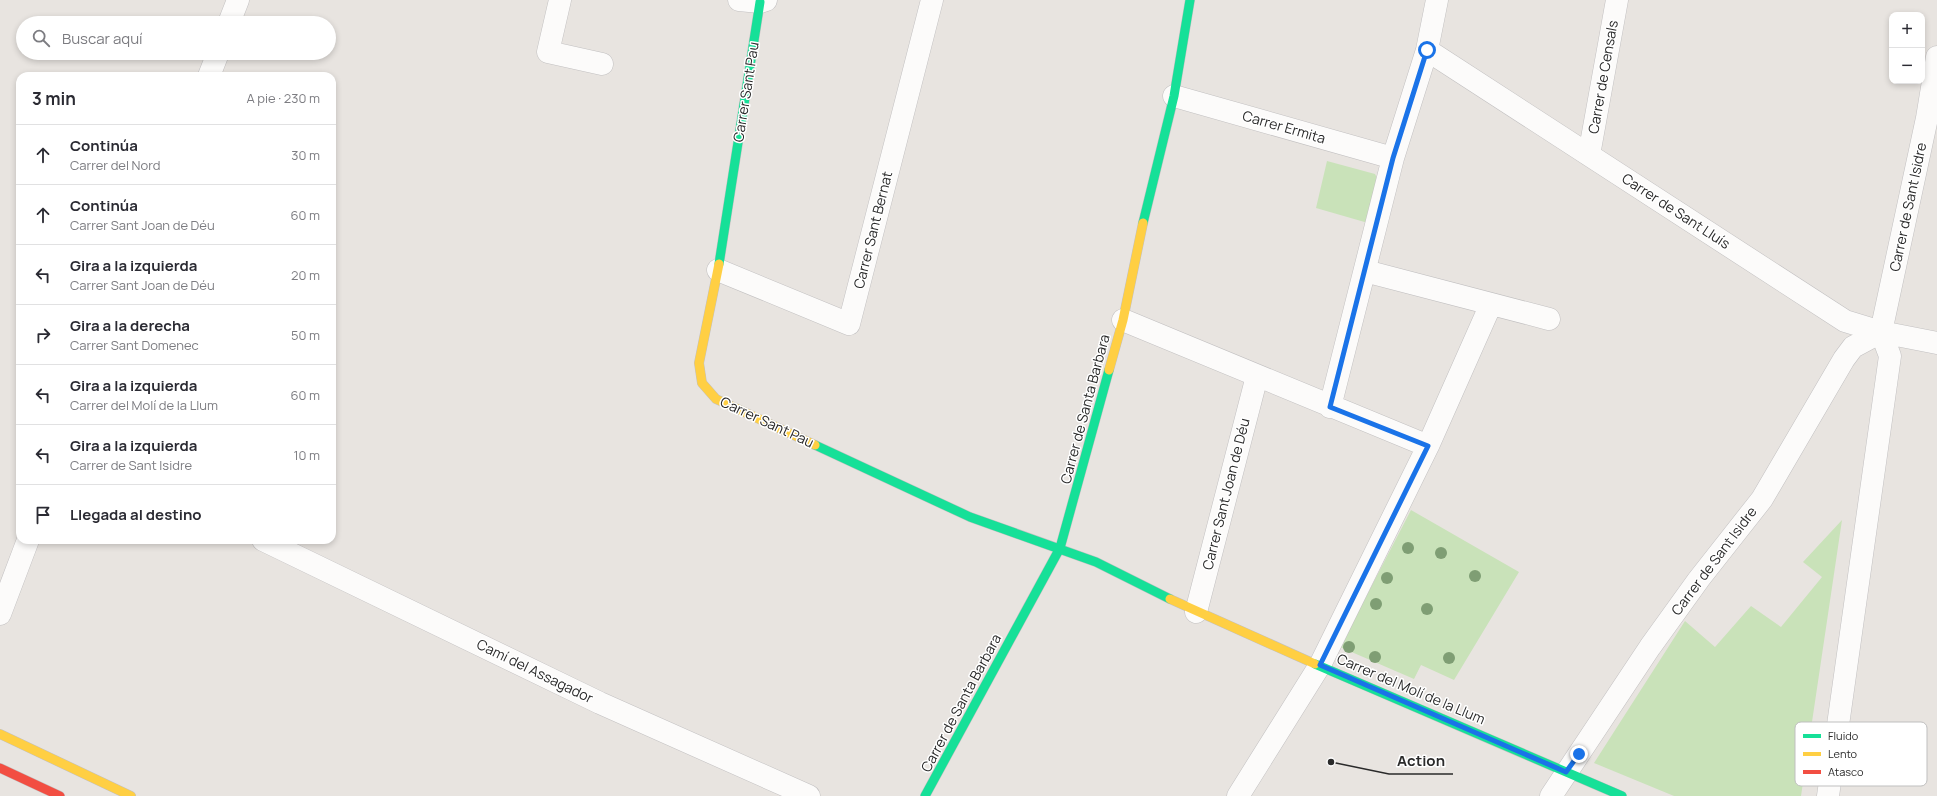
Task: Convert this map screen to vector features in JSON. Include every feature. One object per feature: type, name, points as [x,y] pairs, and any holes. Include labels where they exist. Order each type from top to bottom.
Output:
[{"type":"street","points":[[232,16],[238,0]]},
{"type":"street","points":[[560,0],[548,52],[602,64]]},
{"type":"street","name":"Carrer Sant Pau","points":[[739,0],[763,1],[718,270],[699,363],[702,383],[716,399],[970,517],[1060,548]]},
{"type":"street","name":"Carrer Sant Bernat","points":[[718,270],[849,324],[932,0]]},
{"type":"street","name":"Carrer de Santa Barbara","points":[[925,796],[1060,548],[1123,320],[1146,210],[1174,96],[1190,0]]},
{"type":"street","points":[[1330,407],[1393,158],[1427,50],[1437,0]]},
{"type":"street","name":"Carrer de Censals","points":[[1589,155],[1617,0]]},
{"type":"street","name":"Carrer de Sant Lluís","points":[[1427,50],[1845,321],[1881,332],[1937,343]]},
{"type":"street","name":"Carrer de Sant Isidre","points":[[1551,796],[1650,647],[1699,579],[1762,499],[1844,359],[1853,347],[1881,332],[1927,118],[1937,57]]},
{"type":"street","points":[[211,72],[215,60]]},
{"type":"street","name":"Carrer Ermita","points":[[1174,96],[1393,158]]},
{"type":"street","points":[[1365,271],[1549,319]]},
{"type":"street","points":[[1238,796],[1320,665],[1428,446],[1491,304]]},
{"type":"street","points":[[1123,320],[1330,407],[1428,446]]},
{"type":"street","points":[[1838,722],[1890,356],[1881,332]]},
{"type":"street","name":"Carrer Sant Joan de Déu","points":[[1196,612],[1257,376]]},
{"type":"street","points":[[0,614],[26,544]]},
{"type":"street","name":"Camí del Assagador","points":[[271,544],[600,703],[809,796]]},
{"type":"street","name":"Carrer del Molí de la Llum","points":[[1060,548],[1096,562],[1196,612],[1622,796]]},
{"type":"street","points":[[0,734],[131,796]]},
{"type":"street","points":[[0,768],[60,796]]},
{"type":"street","points":[[1828,796],[1829,786]]},
{"type":"green space","points":[[1327,161],[1375,174],[1379,182],[1368,223],[1316,208]]},
{"type":"green space","points":[[1411,510],[1519,572],[1454,680],[1421,665],[1414,679],[1340,647]]},
{"type":"green space","points":[[1842,520],[1812,722],[1795,722],[1795,786],[1802,786],[1801,796],[1674,796],[1594,763],[1685,621],[1715,647],[1751,606],[1781,627],[1822,577],[1803,562]]},
{"type":"traffic: fast","points":[[1143,223],[1174,96],[1190,0]]},
{"type":"traffic: fast","points":[[719,264],[760,2]]},
{"type":"traffic: fast","points":[[925,796],[1060,548],[1109,370]]},
{"type":"traffic: fast","points":[[815,445],[970,517],[1096,562],[1170,599]]},
{"type":"traffic: fast","points":[[1315,664],[1622,796]]},
{"type":"traffic: slow","points":[[1109,370],[1123,320],[1143,223]]},
{"type":"traffic: slow","points":[[719,264],[699,363],[702,383],[716,399],[815,445]]},
{"type":"traffic: slow","points":[[1170,599],[1315,664]]},
{"type":"traffic: slow","points":[[0,734],[131,796]]},
{"type":"traffic: jam","points":[[0,768],[60,796]]},
{"type":"place","name":"Action","points":[[1331,762]]},
{"type":"route","points":[[1427,50],[1393,158],[1330,407],[1428,446],[1320,665],[1566,772],[1579,754]]}]
